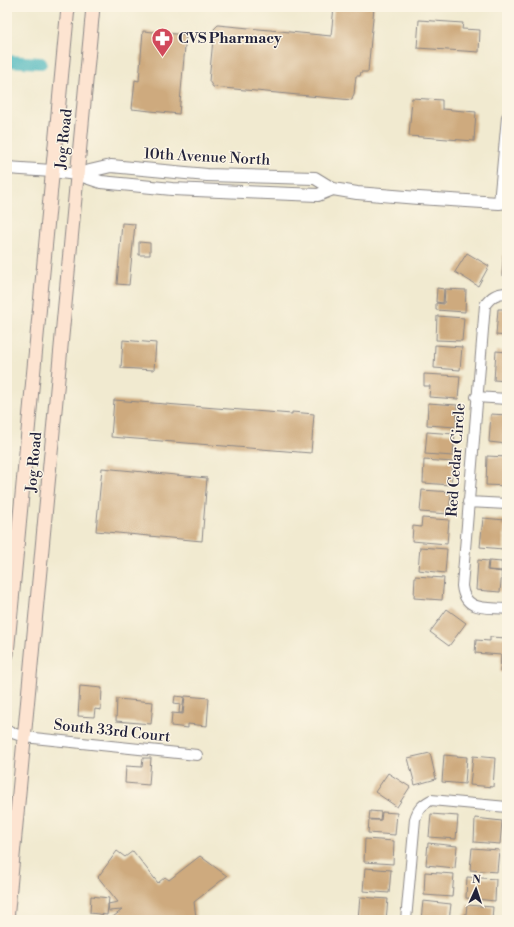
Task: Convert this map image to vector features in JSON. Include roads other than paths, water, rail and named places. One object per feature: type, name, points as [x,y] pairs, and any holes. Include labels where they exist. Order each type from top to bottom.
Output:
[{"type":"main road","name":"Jog Road","points":[[7,654],[68,7]]},
{"type":"main road","name":"Jog Road","points":[[7,920],[93,7]]},
{"type":"street","points":[[504,204],[507,117]]},
{"type":"street","name":"10th Avenue North","points":[[77,174],[111,166],[206,175],[315,178],[333,189],[418,198],[504,204]]},
{"type":"street","name":"10th Avenue North","points":[[7,168],[77,174],[101,182],[186,190],[318,195],[333,189]]},
{"type":"street","name":"Red Cedar Circle","points":[[507,293],[497,294],[490,298],[485,305],[476,396],[462,586],[463,594],[467,601],[474,606],[507,609]]},
{"type":"street","points":[[476,396],[507,399]]},
{"type":"street","points":[[468,502],[507,504]]},
{"type":"street","name":"South 33rd Court","points":[[7,731],[24,737],[197,755]]},
{"type":"street","points":[[406,920],[415,819],[418,810],[423,804],[431,800],[507,807]]},
{"type":"waterway","points":[[7,61],[41,63]]},
{"type":"place","name":"CVS Pharmacy","points":[[162,58]]}]
